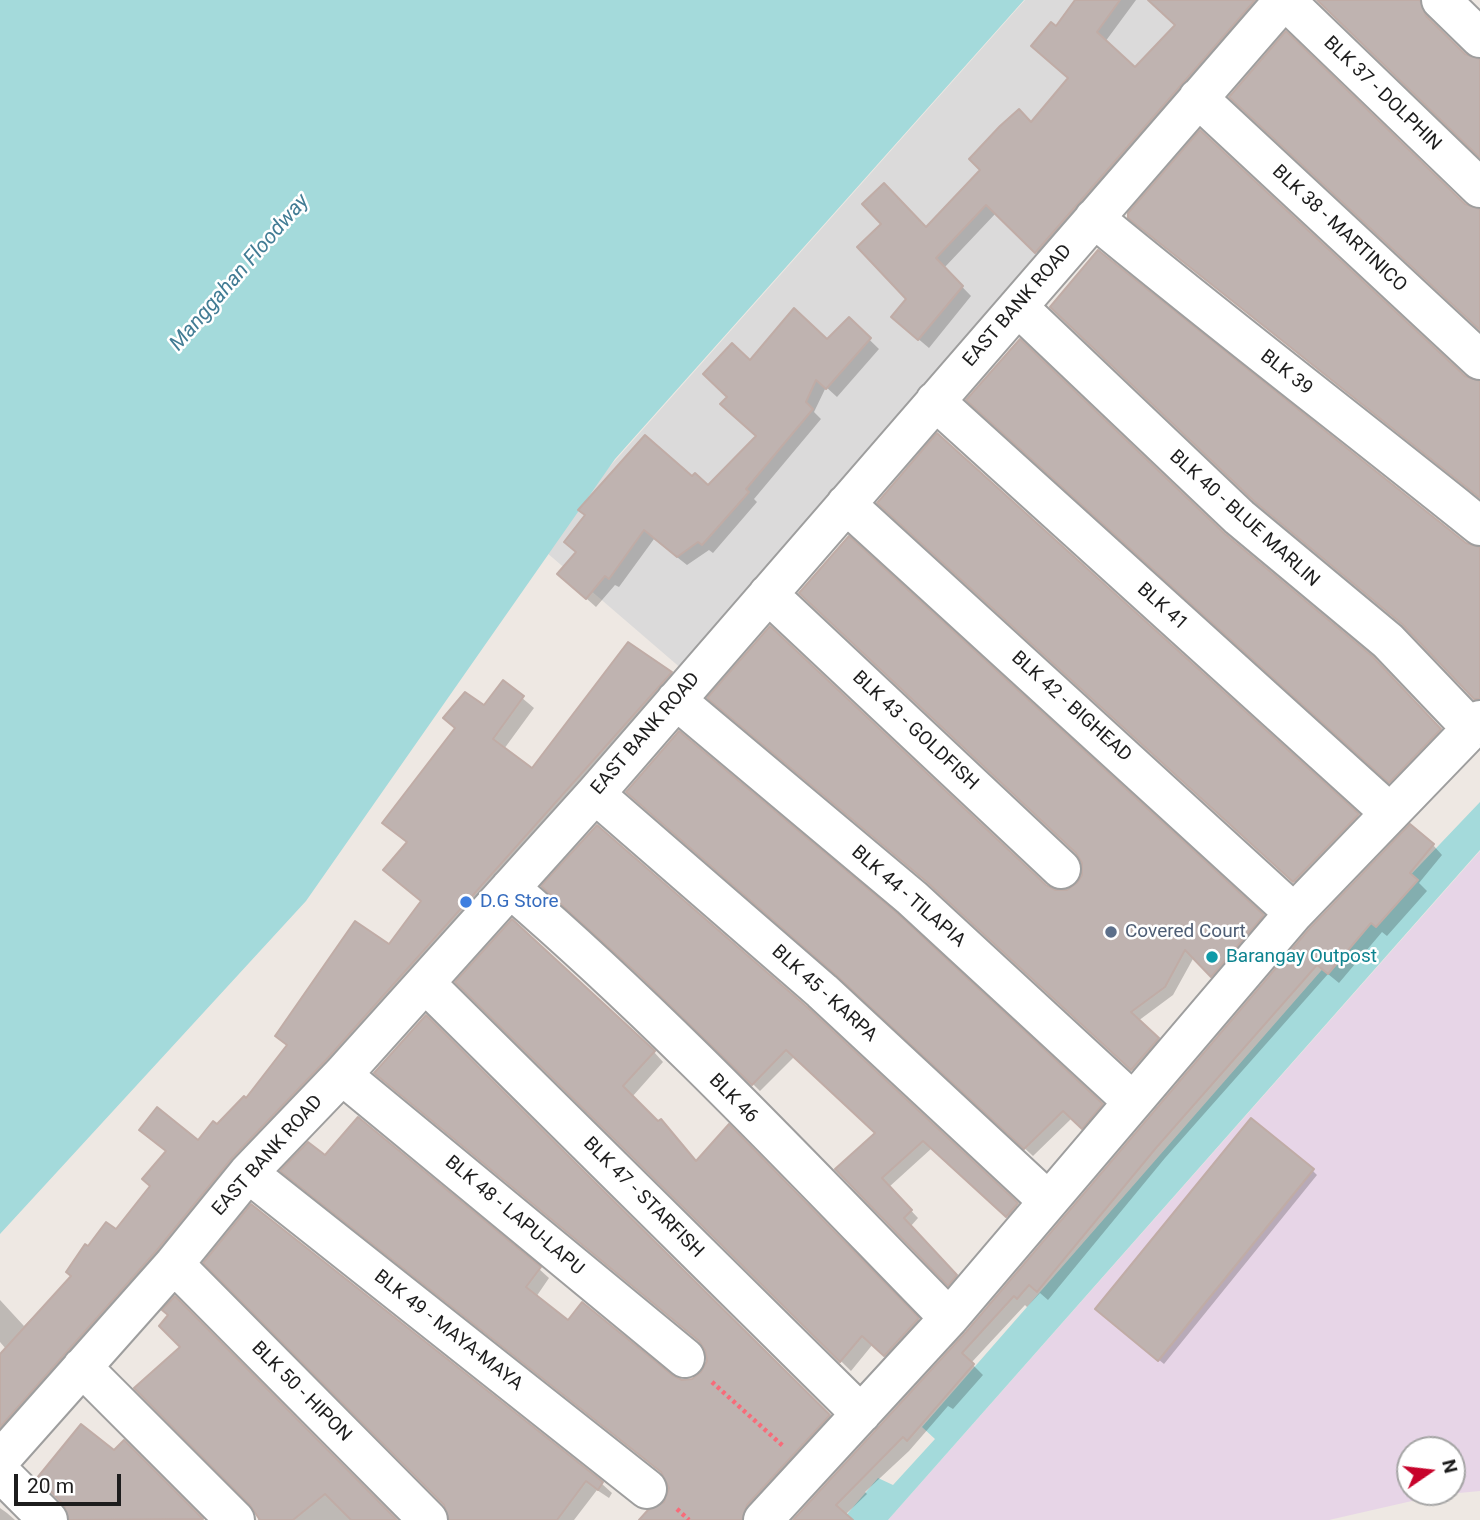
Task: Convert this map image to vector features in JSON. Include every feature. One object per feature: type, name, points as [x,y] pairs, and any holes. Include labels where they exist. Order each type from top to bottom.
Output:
[{"type":"street","name":"EAST BANK ROAD","points":[[0,1460],[174,1264],[248,1173],[342,1075],[595,794],[1284,0]]},
{"type":"street","name":"BLK 37 - DOLPHIN","points":[[1284,0],[1480,188]]},
{"type":"street","points":[[1441,0],[1480,38]]},
{"type":"street","name":"BLK 38 - MARTINICO","points":[[1198,97],[1480,360]]},
{"type":"street","name":"BLK 39","points":[[1094,218],[1218,321],[1396,457],[1480,526]]},
{"type":"street","name":"BLK 40 - BLUE MARLIN","points":[[1018,307],[1239,517],[1388,641],[1475,724]]},
{"type":"street","name":"BLK 41","points":[[935,401],[1389,812]]},
{"type":"street","name":"BLK 42 - BIGHEAD","points":[[846,504],[1071,706],[1294,913]]},
{"type":"street","name":"BLK 43 - GOLDFISH","points":[[768,594],[1060,869]]},
{"type":"street","name":"BLK 44 - TILAPIA","points":[[676,700],[912,898],[1132,1101]]},
{"type":"street","points":[[763,1520],[949,1318],[1294,913],[1475,724]]},
{"type":"street","name":"BLK 45 - KARPA","points":[[595,794],[822,991],[1047,1200]]},
{"type":"street","name":"BLK 46","points":[[510,888],[570,939],[724,1090],[949,1318]]},
{"type":"street","name":"BLK 47 - STARFISH","points":[[425,983],[861,1414]]},
{"type":"street","name":"BLK 48 - LAPU-LAPU","points":[[342,1075],[685,1358]]},
{"type":"street","name":"BLK 49 - MAYA-MAYA","points":[[248,1173],[647,1489]]},
{"type":"street","name":"BLK 50 - HIPON","points":[[174,1264],[428,1520]]},
{"type":"street","points":[[82,1367],[234,1520]]},
{"type":"street","points":[[0,1472],[48,1520]]},
{"type":"path","points":[[685,1358],[809,1469]]},
{"type":"shaded area","points":[[1025,0],[1282,0],[683,670],[539,546]]},
{"type":"shaded area","points":[[1480,851],[1480,1491],[1466,1492],[1466,1436],[1396,1436],[1396,1505],[1329,1520],[888,1520]]},
{"type":"water","name":"Manggahan Floodway","points":[[0,0],[1024,0],[615,459],[306,901],[0,1234]]},
{"type":"water","points":[[1480,802],[1480,850],[888,1520],[842,1520],[878,1478],[893,1485],[935,1439],[922,1427],[1341,948]]},
{"type":"building","points":[[1075,0],[1120,0],[1097,32],[1135,67],[1175,25],[1148,0],[1255,0],[1035,253],[986,205],[936,258],[963,286],[918,340],[891,317],[906,299],[857,247],[881,224],[862,204],[884,183],[926,227],[980,170],[969,159],[1000,126],[1019,109],[1031,122],[1068,78],[1031,46],[1051,22],[1056,26]]},
{"type":"building","points":[[1317,0],[1420,0],[1426,16],[1465,54],[1480,59],[1480,158]]},
{"type":"building","points":[[1286,31],[1465,204],[1480,209],[1480,330],[1229,97]]},
{"type":"building","points":[[1200,130],[1465,376],[1480,381],[1480,498],[1128,218],[1128,213]]},
{"type":"building","points":[[1098,250],[1466,543],[1480,547],[1480,699],[1474,699],[1402,624],[1254,501],[1050,307]]},
{"type":"building","points":[[794,308],[827,339],[849,317],[871,338],[826,389],[816,380],[806,402],[813,409],[746,489],[749,492],[702,545],[698,542],[677,557],[644,530],[609,579],[605,576],[586,599],[557,574],[576,552],[564,542],[585,515],[578,510],[645,435],[692,476],[695,473],[708,485],[756,436],[720,404],[727,397],[703,374],[732,343],[750,360]]},
{"type":"building","points":[[1020,339],[1225,534],[1373,657],[1441,729],[1389,783],[966,400]]},
{"type":"building","points":[[937,433],[1359,814],[1293,882],[877,503]]},
{"type":"building","points":[[849,536],[1264,915],[1211,977],[1185,950],[1165,987],[1131,1012],[1159,1038],[1131,1070],[927,882],[707,698],[770,626],[1046,885],[1055,890],[1067,890],[1077,883],[1082,875],[1082,863],[1076,853],[799,593]]},
{"type":"building","points":[[628,642],[672,672],[326,1060],[232,1158],[157,1250],[0,1427],[0,1354],[71,1276],[66,1272],[85,1244],[88,1246],[106,1222],[116,1229],[150,1186],[142,1179],[166,1151],[139,1130],[157,1107],[198,1140],[213,1121],[217,1124],[244,1096],[246,1098],[287,1045],[275,1036],[355,921],[389,944],[421,901],[383,870],[407,842],[382,823],[455,728],[443,718],[465,692],[484,705],[503,680],[524,696],[493,739],[532,768]]},
{"type":"building","points":[[679,731],[898,914],[1103,1104],[1082,1129],[1063,1111],[1024,1149],[836,975],[626,792]]},
{"type":"building","points":[[1410,824],[1434,844],[1410,873],[1418,880],[1376,927],[1371,923],[1328,974],[1317,965],[1156,1148],[1037,1292],[1029,1285],[1017,1299],[1014,1296],[962,1353],[974,1364],[907,1441],[903,1437],[836,1505],[853,1520],[793,1520],[966,1332],[1310,928]]},
{"type":"building","points":[[597,825],[807,1007],[1018,1203],[1006,1217],[923,1141],[882,1178],[912,1210],[904,1218],[957,1275],[948,1286],[835,1169],[875,1133],[786,1050],[752,1085],[639,975],[541,886]]},
{"type":"building","points":[[512,919],[655,1051],[623,1086],[658,1121],[661,1119],[696,1161],[729,1124],[919,1318],[884,1356],[862,1336],[840,1362],[455,982]]},
{"type":"building","points":[[426,1015],[830,1415],[747,1505],[742,1520],[639,1520],[648,1510],[664,1502],[669,1488],[661,1472],[280,1171],[308,1142],[325,1155],[358,1117],[541,1267],[526,1287],[568,1320],[582,1302],[672,1375],[682,1380],[692,1379],[701,1372],[707,1361],[705,1350],[699,1341],[374,1073]]},
{"type":"building","points":[[1251,1118],[1314,1169],[1158,1361],[1095,1309]]},
{"type":"building","points":[[251,1204],[603,1482],[598,1490],[586,1481],[557,1520],[449,1520],[444,1505],[203,1263]]},
{"type":"building","points":[[175,1296],[397,1520],[351,1520],[325,1494],[293,1520],[260,1520],[250,1505],[134,1388],[180,1347],[159,1326],[168,1315],[162,1310]]},
{"type":"building","points":[[81,1424],[114,1450],[124,1440],[203,1519],[69,1520],[64,1505],[37,1478]]},
{"type":"place","name":"D.G Store","points":[[466,902]]},
{"type":"place","name":"Covered Court","points":[[1111,932]]},
{"type":"place","name":"Barangay Outpost","points":[[1212,957]]}]
